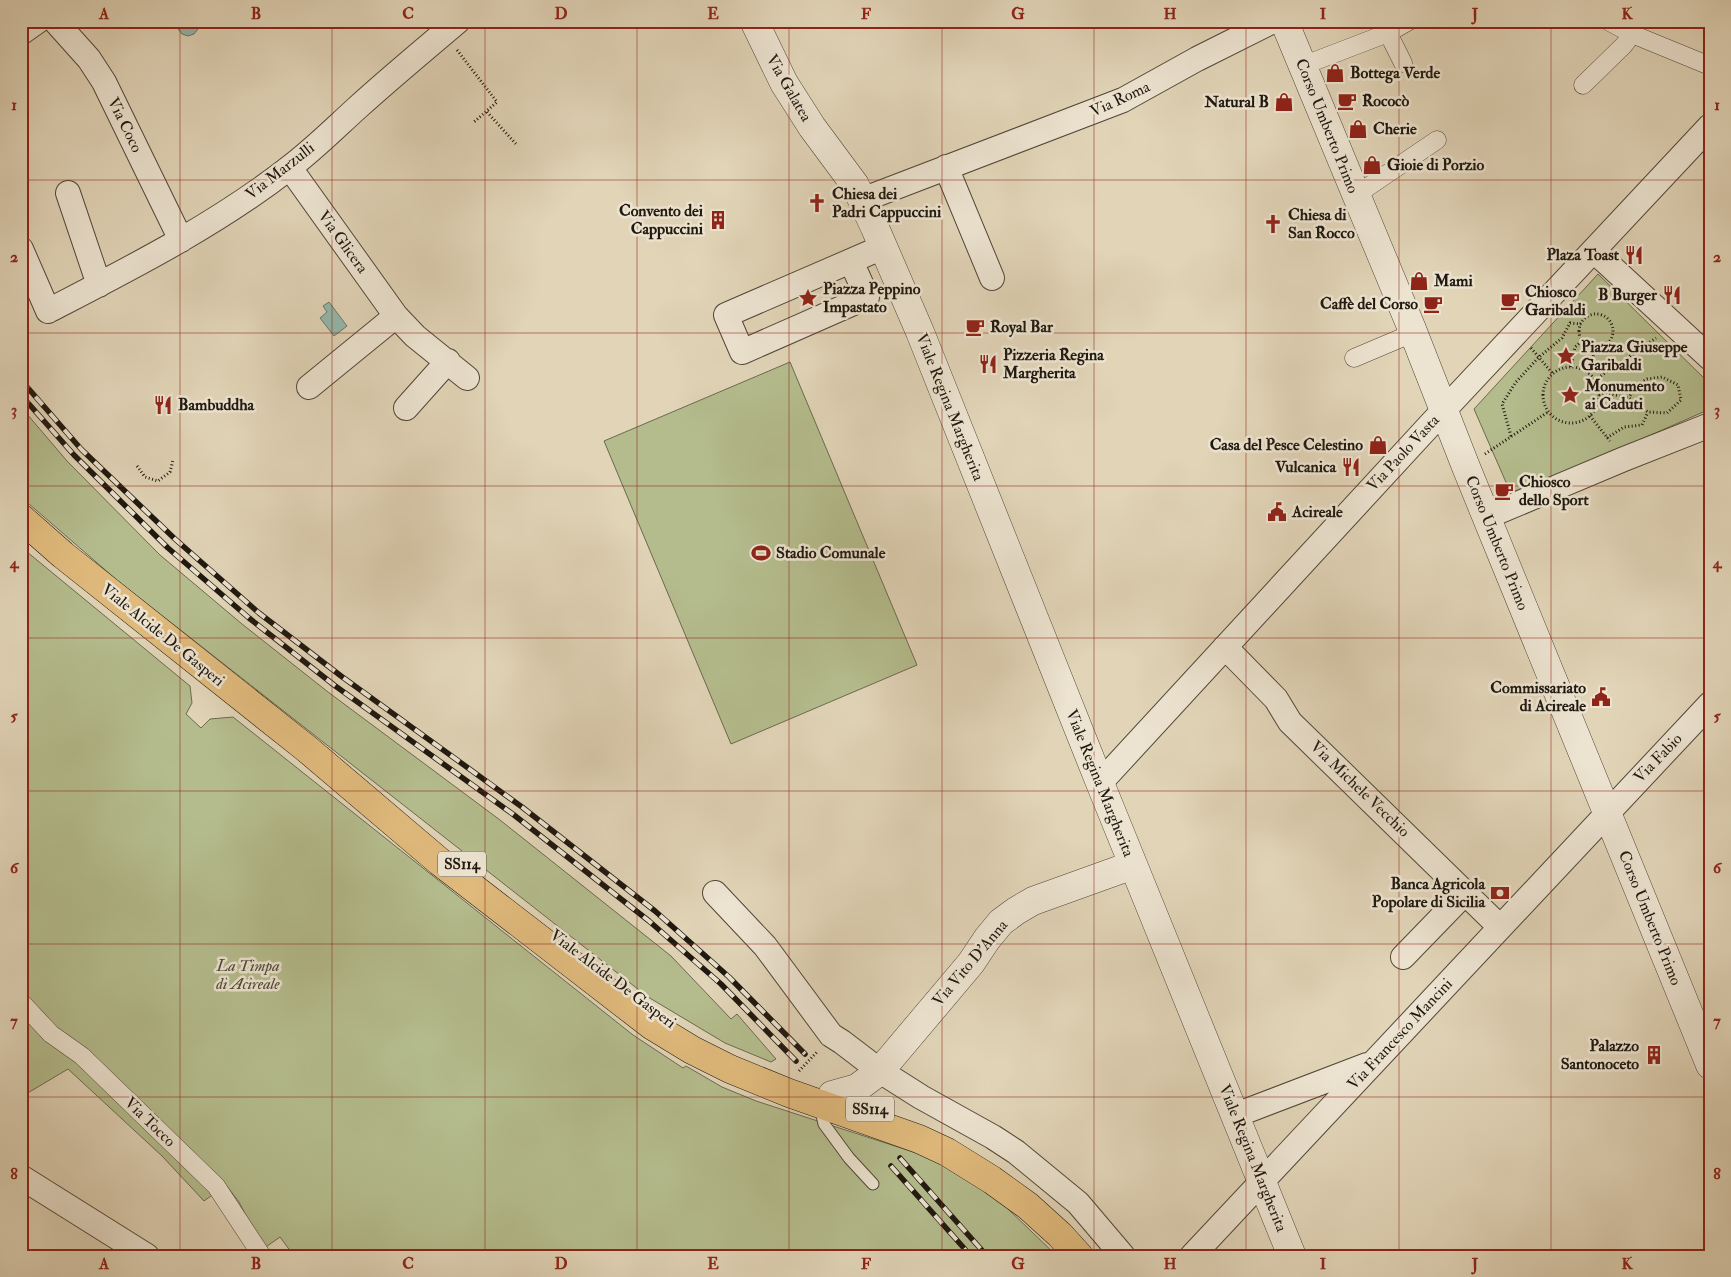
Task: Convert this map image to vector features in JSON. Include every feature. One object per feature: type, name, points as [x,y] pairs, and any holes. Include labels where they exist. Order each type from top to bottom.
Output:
[{"type":"main road","name":"Viale Alcide De Gasperi","points":[[21,518],[63,555],[307,749],[440,862],[616,991],[697,1040],[733,1058],[790,1081],[826,1100],[947,1152],[992,1180],[1028,1206],[1060,1235],[1079,1256]]},
{"type":"main road","name":"Viale Alcide De Gasperi","points":[[616,991],[651,1025],[692,1050],[730,1069],[788,1093],[826,1100],[920,1128],[997,1170],[1034,1196],[1068,1225],[1096,1256]]},
{"type":"street","points":[[21,33],[38,21]]},
{"type":"street","name":"Via Coco","points":[[55,21],[89,59],[104,82],[181,240]]},
{"type":"street","name":"Via Galatea","points":[[754,21],[784,83],[812,127],[855,185],[862,200]]},
{"type":"street","name":"Via Roma","points":[[862,200],[1123,100],[1197,59],[1273,21]]},
{"type":"street","name":"Corso Umberto Primo","points":[[1284,21],[1413,333],[1486,517],[1710,1065]]},
{"type":"street","points":[[1302,66],[1388,33],[1409,21]]},
{"type":"street","points":[[1608,21],[1632,34],[1710,66]]},
{"type":"street","name":"Via Marzulli","points":[[21,249],[48,311],[99,285],[181,240],[228,211],[290,168],[402,67],[451,27]]},
{"type":"street","points":[[1388,33],[1403,63]]},
{"type":"street","points":[[1583,85],[1624,45],[1632,34]]},
{"type":"street","name":"Via Paolo Vasta","points":[[1100,783],[1443,410],[1710,126]]},
{"type":"street","points":[[1356,195],[1437,140]]},
{"type":"street","points":[[953,165],[992,278]]},
{"type":"street","name":"Via Glicera","points":[[290,168],[396,316],[415,336],[468,378]]},
{"type":"street","points":[[68,193],[99,285]]},
{"type":"street","name":"Viale Regina Margherita","points":[[862,200],[910,310],[1292,1256]]},
{"type":"street","points":[[851,261],[867,297],[742,352],[726,315],[883,247]]},
{"type":"street","points":[[1594,251],[1710,358]]},
{"type":"street","points":[[309,387],[396,316]]},
{"type":"street","points":[[1354,358],[1413,333]]},
{"type":"street","points":[[406,408],[448,361]]},
{"type":"street","points":[[1486,517],[1710,425]]},
{"type":"street","name":"Via Michele Vecchio","points":[[1226,646],[1276,699],[1290,722],[1500,927]]},
{"type":"street","name":"Via Fabio","points":[[1607,813],[1710,704]]},
{"type":"street","name":"Via Francesco Mancini","points":[[1192,1256],[1607,813]]},
{"type":"street","name":"Via Vito D'Anna","points":[[826,1100],[857,1088],[880,1071],[971,963],[1001,922],[1033,901],[1133,864]]},
{"type":"street","points":[[715,892],[765,946],[831,1035],[880,1071],[921,1097],[1016,1152],[1078,1203],[1123,1256]]},
{"type":"street","points":[[1403,957],[1466,892]]},
{"type":"street","name":"Via Tocco","points":[[21,1002],[51,1034],[82,1056],[216,1186],[262,1256]]},
{"type":"street","points":[[1236,1115],[1373,1062]]},
{"type":"street","points":[[21,1177],[147,1256]]},
{"type":"lane","points":[[826,1100],[824,1124],[849,1158],[873,1184]]},
{"type":"path","points":[[451,27],[497,102],[474,122]]},
{"type":"path","points":[[487,112],[516,144]]},
{"type":"path","points":[[1595,315],[1602,316],[1611,324],[1610,340],[1601,347],[1596,348],[1586,345],[1582,341],[1579,330],[1581,324],[1584,319],[1595,315]]},
{"type":"path","points":[[1512,436],[1502,404],[1516,382],[1539,357],[1562,338],[1570,324],[1581,324]]},
{"type":"path","points":[[1595,380],[1675,325]]},
{"type":"path","points":[[1517,332],[1554,374]]},
{"type":"path","points":[[1571,367],[1575,347],[1582,341]]},
{"type":"path","points":[[1588,373],[1596,348]]},
{"type":"path","points":[[1580,368],[1595,380],[1599,395],[1598,402],[1590,416],[1582,421],[1573,423],[1564,422],[1548,412],[1543,396],[1548,380],[1554,374],[1562,369],[1580,368]]},
{"type":"path","points":[[1599,395],[1606,393],[1629,398],[1648,412],[1667,413],[1681,400],[1678,385],[1662,377],[1647,380],[1635,386],[1629,398]]},
{"type":"path","points":[[1466,467],[1548,412]]},
{"type":"path","points":[[1607,438],[1624,427],[1642,425],[1648,412]]},
{"type":"path","points":[[1590,416],[1624,459]]},
{"type":"path","points":[[137,466],[145,477],[158,481],[170,472],[173,460]]},
{"type":"path","points":[[790,1081],[831,1035]]},
{"type":"green space","points":[[1598,274],[1710,384],[1710,409],[1512,496],[1474,409]]},
{"type":"green space","name":"Stadio Comunale","points":[[790,362],[917,665],[731,744],[604,441]]},
{"type":"green space","points":[[21,407],[67,461],[160,555],[242,624],[328,692],[500,820],[671,956],[731,1019],[737,1014],[776,1059],[771,1062],[725,1043],[648,997],[118,581],[21,497]]},
{"type":"green space","name":"La Timpa di Acireale","points":[[21,547],[190,686],[192,703],[186,714],[201,728],[210,719],[233,717],[633,1035],[683,1068],[686,1066],[722,1087],[756,1101],[935,1159],[987,1192],[1006,1207],[1057,1256],[294,1256],[280,1237],[263,1249],[239,1202],[226,1185],[204,1201],[162,1156],[68,1069],[21,1097]]},
{"type":"water","points":[[172,21],[197,21],[198,29],[194,34],[188,36],[182,34]]},
{"type":"water","points":[[329,302],[347,326],[334,336],[320,318],[327,312],[323,306]]},
{"type":"railway","points":[[21,380],[81,449],[175,539],[259,613],[341,676],[522,807],[655,911],[729,977],[805,1054]]},
{"type":"railway","points":[[21,395],[74,455],[168,548],[249,618],[334,685],[514,815],[649,921],[721,984],[796,1061]]},
{"type":"railway","points":[[900,1158],[987,1256]]},
{"type":"railway","points":[[891,1166],[971,1256]]},
{"type":"place","name":"Bottega Verde","points":[[1335,73]]},
{"type":"place","name":"Rococò","points":[[1347,101]]},
{"type":"place","name":"Natural B","points":[[1284,102]]},
{"type":"place","name":"Cherie","points":[[1358,129]]},
{"type":"place","name":"Gioie di Porzio","points":[[1372,165]]},
{"type":"place","name":"Chiesa dei Padri Cappuccini","points":[[817,203]]},
{"type":"place","name":"Convento dei Cappuccini","points":[[718,220]]},
{"type":"place","name":"Chiesa di San Rocco","points":[[1273,224]]},
{"type":"place","name":"Plaza Toast","points":[[1634,255]]},
{"type":"place","name":"Mami","points":[[1419,281]]},
{"type":"place","name":"B Burger","points":[[1672,295]]},
{"type":"place","name":"Piazza Peppino Impastato","points":[[808,298]]},
{"type":"place","name":"Chiosco Garibaldi","points":[[1510,301]]},
{"type":"place","name":"Caffè del Corso","points":[[1433,304]]},
{"type":"place","name":"Royal Bar","points":[[975,327]]},
{"type":"place","name":"Piazza Giuseppe Garibaldi","points":[[1566,356]]},
{"type":"place","name":"Pizzeria Regina Margherita","points":[[988,364]]},
{"type":"place","name":"Monumento ai Caduti","points":[[1570,395]]},
{"type":"place","name":"Bambuddha","points":[[163,405]]},
{"type":"place","name":"Casa del Pesce Celestino","points":[[1378,445]]},
{"type":"place","name":"Vulcanica","points":[[1351,467]]},
{"type":"place","name":"Chiosco dello Sport","points":[[1504,491]]},
{"type":"place","name":"Acireale","points":[[1277,512]]},
{"type":"place","name":"Stadio Comunale","points":[[761,553]]},
{"type":"place","name":"Commissariato di Acireale","points":[[1601,697]]},
{"type":"place","name":"Banca Agricola Popolare di Sicilia","points":[[1500,893]]},
{"type":"place","name":"Palazzo Santonoceto","points":[[1654,1055]]}]
